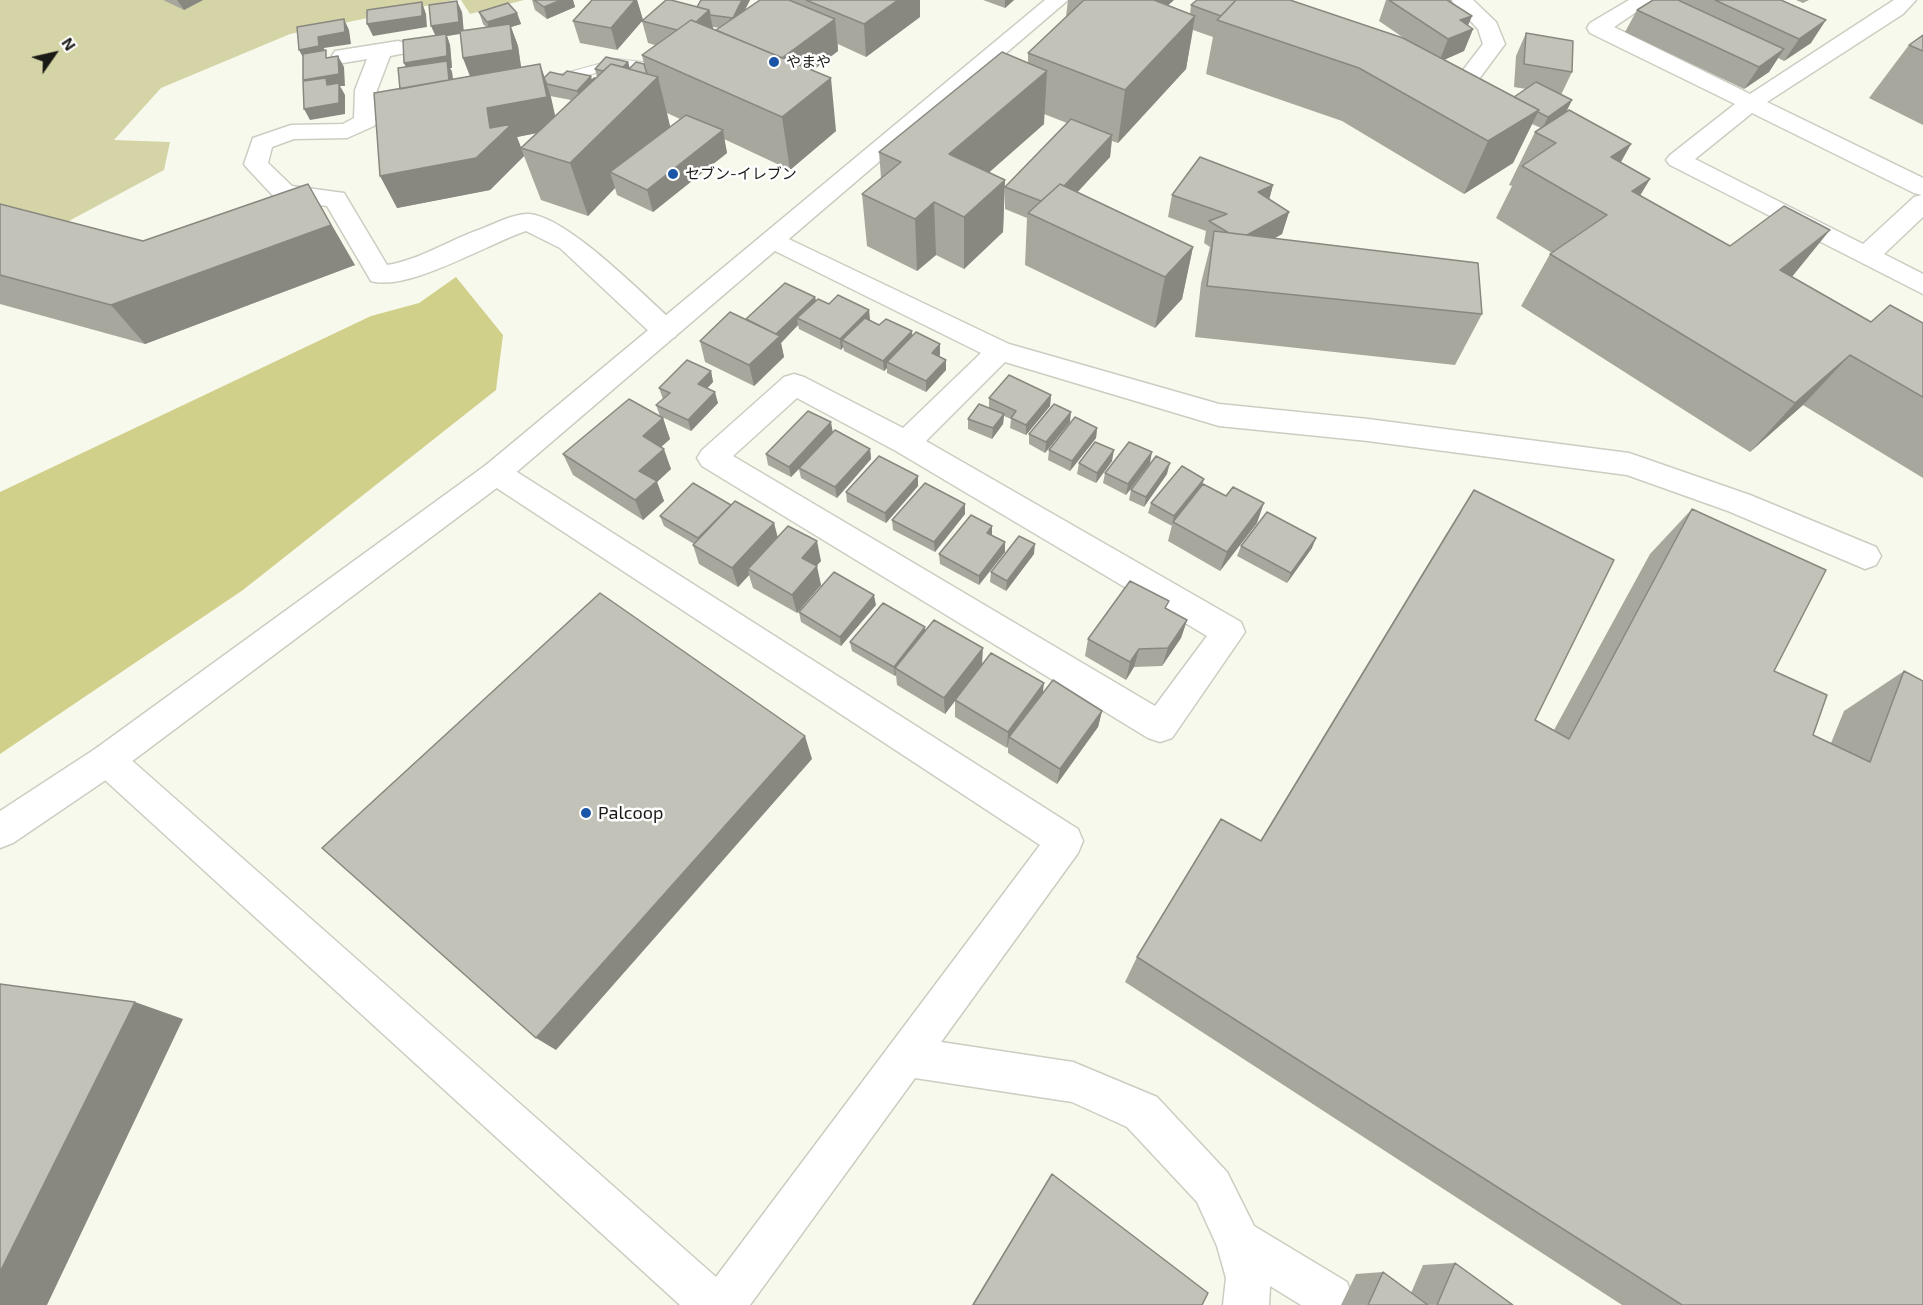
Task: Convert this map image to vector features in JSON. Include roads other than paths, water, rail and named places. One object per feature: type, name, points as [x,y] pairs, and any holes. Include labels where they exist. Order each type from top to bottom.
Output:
[{"type":"street","points":[[0,831],[107,760],[496,473],[1058,0]]},
{"type":"street","points":[[1461,0],[1488,27],[1494,44],[1468,78]]},
{"type":"street","points":[[1644,0],[1598,28],[1923,188]]},
{"type":"street","points":[[1872,0],[1901,5]]},
{"type":"street","points":[[1901,5],[1836,38],[1678,160],[1923,285]]},
{"type":"street","points":[[343,56],[391,49],[366,90],[371,120],[347,131],[291,132],[271,139],[261,143],[256,164],[285,193],[335,199],[380,275],[408,271],[488,235],[528,222],[569,242],[665,330]]},
{"type":"street","points":[[1866,256],[1923,203]]},
{"type":"street","points":[[774,240],[1000,351],[1219,415],[1368,430],[1629,464],[1739,502],[1865,556]]},
{"type":"street","points":[[906,443],[1000,351]]},
{"type":"street","points":[[794,384],[906,443],[1229,632],[1160,728],[712,458],[794,384]]},
{"type":"street","points":[[496,473],[1065,842],[908,1058],[723,1305]]},
{"type":"street","points":[[107,760],[713,1305]]},
{"type":"street","points":[[908,1058],[1073,1082],[1142,1112],[1212,1187],[1238,1242],[1248,1278],[1246,1305]]},
{"type":"street","points":[[1238,1242],[1331,1298]]},
{"type":"lane","points":[[536,86],[617,63],[669,69]]},
{"type":"place","name":"やまや","points":[[774,62]]},
{"type":"place","name":"セブン-イレブン","points":[[673,174]]},
{"type":"place","name":"Palcoop","points":[[586,813]]}]
